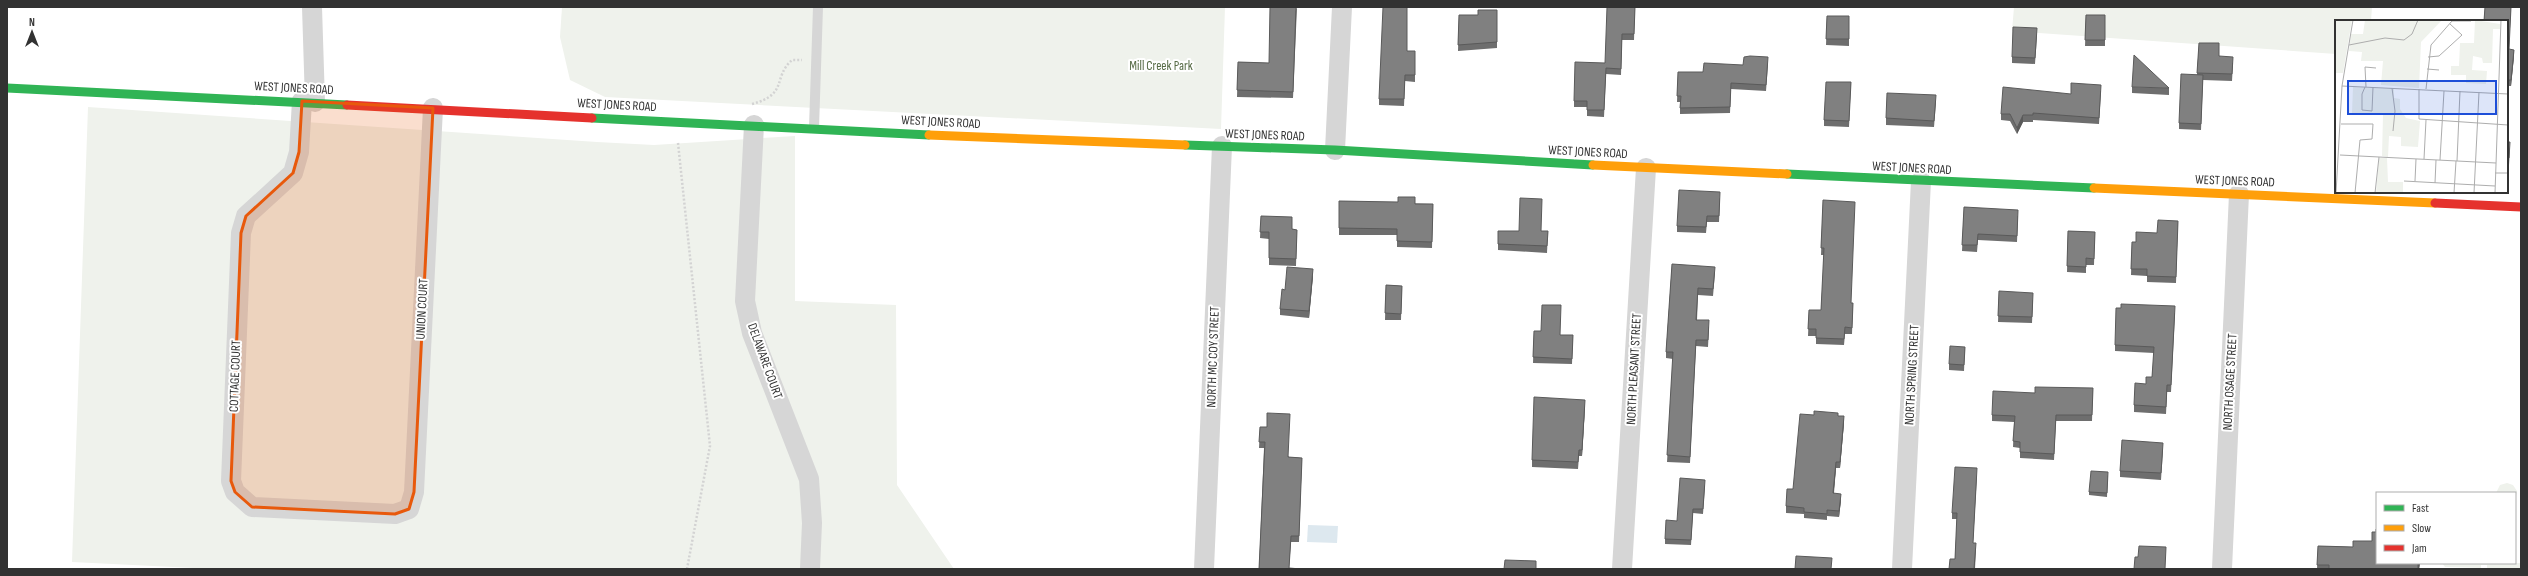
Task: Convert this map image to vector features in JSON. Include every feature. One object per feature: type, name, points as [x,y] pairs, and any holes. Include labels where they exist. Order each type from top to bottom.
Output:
[{"type":"street","name":"COTTAGE COURT","points":[[312,7],[308,102],[299,152],[293,173],[246,216],[240,233],[231,481],[235,492],[252,507],[395,514],[409,509]]},
{"type":"street","points":[[1335,150],[1342,7]]},
{"type":"street","name":"WEST JONES ROAD","points":[[7,88],[433,108],[944,136],[1335,150],[1646,168],[2521,207]]},
{"type":"street","name":"UNION COURT","points":[[409,509],[414,492],[433,108]]},
{"type":"street","name":"DELAWARE COURT","points":[[754,125],[746,301],[752,332],[809,479],[812,522],[810,569]]},
{"type":"street","name":"NORTH MC COY STREET","points":[[1204,569],[1222,146]]},
{"type":"street","name":"NORTH PLEASANT STREET","points":[[1622,569],[1646,168]]},
{"type":"street","name":"NORTH SPRING STREET","points":[[1902,569],[1921,181]]},
{"type":"street","name":"NORTH OSAGE STREET","points":[[2222,569],[2239,194]]},
{"type":"lane","points":[[814,128],[818,7]]},
{"type":"path","points":[[744,104],[765,100],[774,94],[780,85],[785,66],[792,60],[817,61]]},
{"type":"path","points":[[675,121],[710,446],[687,569]]},
{"type":"highlighted area","points":[[302,101],[433,108],[414,492],[409,509],[395,514],[252,507],[235,492],[231,481],[241,233],[246,216],[293,173],[299,152]]},
{"type":"green space","name":"Mill Creek Park","points":[[562,7],[1225,7],[1221,129],[605,97],[570,80],[560,37]]},
{"type":"green space","points":[[2014,7],[2372,7],[2371,20],[2335,20],[2335,54],[2012,31]]},
{"type":"green space","points":[[88,107],[654,145],[795,136],[795,301],[896,305],[897,485],[954,569],[214,569],[72,562]]},
{"type":"green space","points":[[2507,483],[2513,485],[2517,491],[2516,496],[2516,492],[2496,492],[2500,485]]},
{"type":"green space","points":[[2521,563],[2521,568],[2487,568],[2487,565],[2481,565],[2481,568],[2445,567],[2443,564]]},
{"type":"shaded area","points":[[1308,525],[1338,526],[1337,543],[1307,542]]},
{"type":"building","points":[[1270,7],[1296,7],[1293,92],[1237,90],[1238,62],[1269,63]]},
{"type":"building","points":[[1383,7],[1407,7],[1407,51],[1415,51],[1415,75],[1405,75],[1404,99],[1379,99]]},
{"type":"building","points":[[1607,7],[1635,7],[1634,34],[1622,34],[1621,69],[1606,68],[1604,110],[1587,110],[1587,101],[1574,101],[1575,62],[1605,63]]},
{"type":"building","points":[[2485,7],[2511,7],[2509,49],[2514,50],[2511,80],[2509,80],[2508,84],[2508,20],[2484,20]]},
{"type":"building","points":[[1478,10],[1497,10],[1497,42],[1458,45],[1459,15],[1478,15]]},
{"type":"building","points":[[2086,15],[2105,15],[2105,40],[2085,40]]},
{"type":"building","points":[[1827,16],[1849,16],[1849,39],[1826,39]]},
{"type":"building","points":[[2013,27],[2037,28],[2035,58],[2012,57]]},
{"type":"building","points":[[2199,43],[2219,43],[2219,56],[2233,57],[2232,74],[2197,73]]},
{"type":"building","points":[[2134,55],[2169,88],[2132,87]]},
{"type":"building","points":[[1744,57],[1768,57],[1766,85],[1731,83],[1730,107],[1680,108],[1681,96],[1677,96],[1678,72],[1703,72],[1704,63],[1743,65]]},
{"type":"building","points":[[2181,74],[2203,75],[2201,124],[2179,123]]},
{"type":"building","points":[[1826,82],[1851,82],[1849,121],[1824,120]]},
{"type":"building","points":[[2071,83],[2101,85],[2099,118],[2033,113],[2033,115],[2023,115],[2017,128],[2010,114],[2001,114],[2003,87],[2071,94]]},
{"type":"building","points":[[1887,93],[1936,95],[1934,121],[1886,118]]},
{"type":"building","points":[[2508,142],[2510,142],[2509,158]]},
{"type":"building","points":[[1679,190],[1720,192],[1719,216],[1707,216],[1706,227],[1677,226]]},
{"type":"building","points":[[1398,197],[1415,197],[1415,204],[1433,204],[1432,242],[1397,241],[1397,229],[1339,228],[1339,201],[1398,202]]},
{"type":"building","points":[[1520,198],[1542,199],[1541,231],[1548,231],[1547,246],[1498,244],[1498,231],[1519,231]]},
{"type":"building","points":[[1823,200],[1855,202],[1851,303],[1853,303],[1852,328],[1845,327],[1844,339],[1816,338],[1816,329],[1808,329],[1809,310],[1821,310],[1824,248],[1821,248]]},
{"type":"building","points":[[1964,207],[2018,210],[2017,236],[1978,234],[1977,245],[1962,245]]},
{"type":"building","points":[[1261,216],[1292,217],[1292,229],[1297,230],[1296,259],[1269,258],[1269,232],[1260,232]]},
{"type":"building","points":[[2158,220],[2178,221],[2176,277],[2147,276],[2147,269],[2131,269],[2132,242],[2136,242],[2136,232],[2157,233]]},
{"type":"building","points":[[2068,231],[2095,232],[2094,259],[2086,258],[2086,267],[2067,266]]},
{"type":"building","points":[[1672,264],[1715,267],[1713,289],[1698,288],[1696,320],[1709,320],[1708,340],[1696,340],[1690,457],[1667,455],[1673,352],[1666,352]]},
{"type":"building","points":[[1287,267],[1313,269],[1309,311],[1280,309],[1282,289],[1285,290]]},
{"type":"building","points":[[1386,285],[1402,286],[1401,314],[1385,313]]},
{"type":"building","points":[[1999,291],[2033,293],[2032,317],[1998,316]]},
{"type":"building","points":[[2121,304],[2175,306],[2171,385],[2167,385],[2166,407],[2134,405],[2135,383],[2146,384],[2146,377],[2152,377],[2154,347],[2115,345],[2116,308],[2121,308]]},
{"type":"building","points":[[1542,305],[1561,305],[1560,335],[1573,335],[1572,359],[1533,357],[1534,331],[1541,331]]},
{"type":"building","points":[[1950,346],[1965,347],[1964,365],[1949,364]]},
{"type":"building","points":[[2035,387],[2093,388],[2092,415],[2056,415],[2054,454],[2020,452],[2020,442],[2013,441],[2015,416],[1992,415],[1993,391],[2035,393]]},
{"type":"building","points":[[1534,397],[1585,400],[1582,450],[1579,450],[1578,462],[1532,460]]},
{"type":"building","points":[[1814,411],[1838,413],[1838,416],[1844,416],[1840,462],[1836,462],[1833,493],[1841,494],[1839,511],[1827,510],[1827,514],[1804,512],[1804,508],[1786,506],[1787,489],[1793,489],[1800,414],[1814,415]]},
{"type":"building","points":[[1267,413],[1290,414],[1288,457],[1302,458],[1299,536],[1291,536],[1289,568],[1301,569],[1259,569],[1265,442],[1259,442],[1260,427],[1267,427]]},
{"type":"building","points":[[2122,440],[2163,443],[2161,473],[2120,471]]},
{"type":"building","points":[[1955,467],[1977,468],[1973,543],[1976,543],[1974,569],[1949,569],[1950,559],[1955,559],[1957,513],[1952,513]]},
{"type":"building","points":[[2091,471],[2108,472],[2107,493],[2089,492]]},
{"type":"building","points":[[1680,478],[1705,480],[1703,509],[1693,509],[1691,540],[1665,539],[1666,520],[1677,521]]},
{"type":"building","points":[[2372,532],[2376,532],[2376,564],[2418,564],[2418,569],[2329,569],[2329,565],[2317,565],[2318,546],[2353,547],[2353,541],[2372,541]]},
{"type":"building","points":[[2139,546],[2166,547],[2165,569],[2134,569],[2135,557],[2138,557]]},
{"type":"building","points":[[1796,556],[1832,558],[1831,569],[1795,569]]},
{"type":"building","points":[[1505,560],[1536,561],[1536,569],[1504,569]]},
{"type":"traffic: fast","points":[[7,88],[347,105]]},
{"type":"traffic: fast","points":[[592,118],[929,135]]},
{"type":"traffic: fast","points":[[1185,145],[1335,150],[1593,165]]},
{"type":"traffic: fast","points":[[1787,174],[2094,188]]},
{"type":"traffic: slow","points":[[929,135],[1185,145]]},
{"type":"traffic: slow","points":[[1593,165],[1787,174]]},
{"type":"traffic: slow","points":[[2094,188],[2435,203]]},
{"type":"traffic: jam","points":[[347,105],[592,118]]},
{"type":"traffic: jam","points":[[2435,203],[2521,207]]}]
